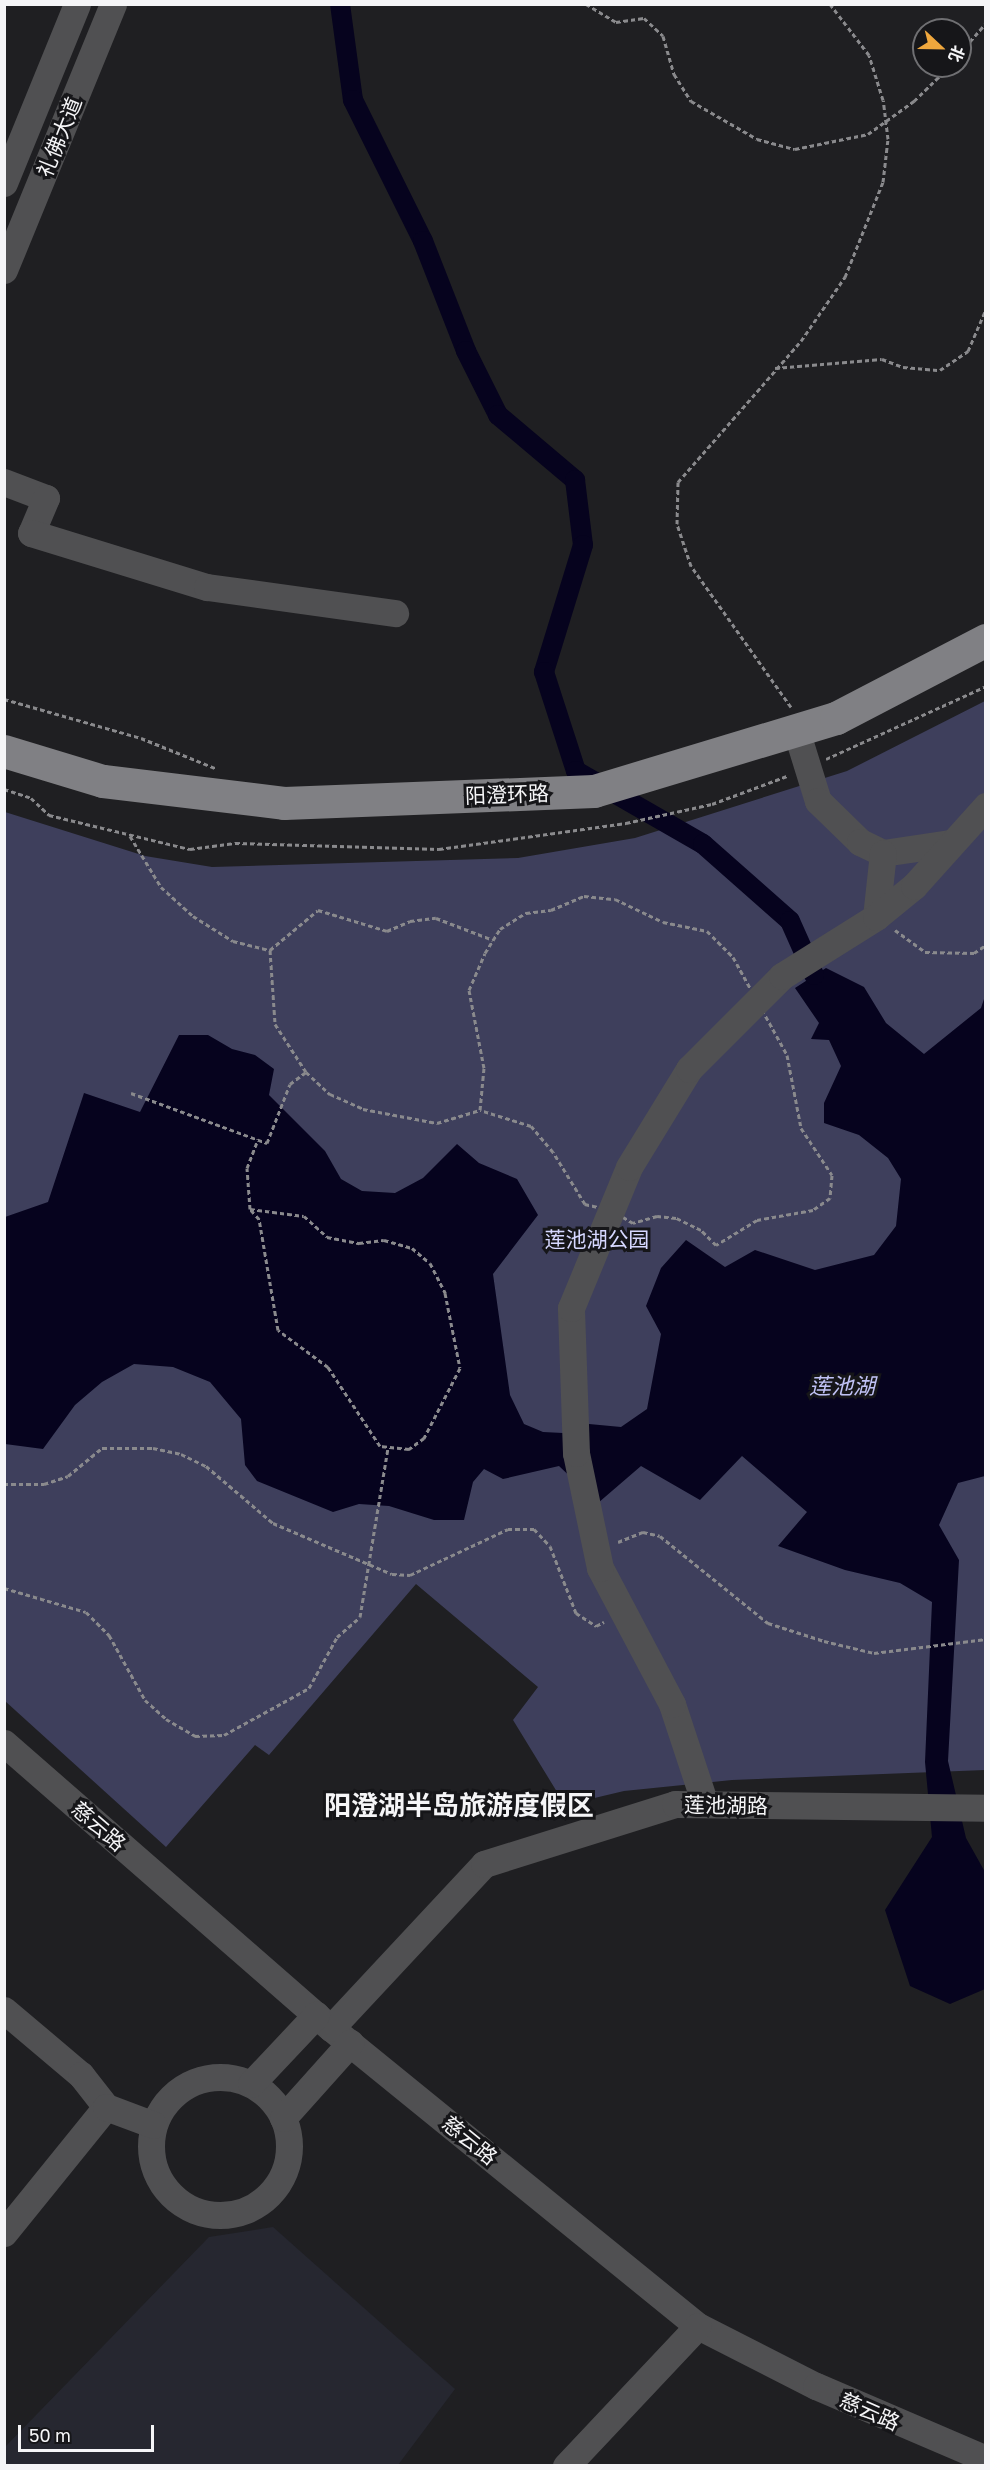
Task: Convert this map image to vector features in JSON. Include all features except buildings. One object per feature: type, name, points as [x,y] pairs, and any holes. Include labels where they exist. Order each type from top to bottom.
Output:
[{"type":"main road","name":"阳澄环路","points":[[4,751],[103,781],[284,803],[594,791],[654,772],[794,714],[836,718],[986,640]]},
{"type":"street","name":"礼佛大道","points":[[4,183],[77,4]]},
{"type":"street","name":"礼佛大道","points":[[4,270],[113,4]]},
{"type":"street","points":[[4,482],[46,498],[32,533],[207,587],[395,614]]},
{"type":"street","points":[[794,714],[805,769],[818,801],[860,842],[883,853],[951,843]]},
{"type":"street","points":[[705,1804],[672,1704],[600,1568],[576,1453],[571,1308],[629,1167],[689,1069],[782,976],[876,917],[914,886],[986,806]]},
{"type":"street","points":[[876,917],[883,853]]},
{"type":"street","name":"慈云路","points":[[4,1743],[332,2029],[698,2326],[816,2386],[986,2459]]},
{"type":"street","name":"莲池湖路","points":[[332,2029],[484,1864],[675,1804],[986,1808]]},
{"type":"street","points":[[4,2010],[81,2075],[106,2107],[154,2125]]},
{"type":"street","points":[[251,2084],[332,2029]]},
{"type":"street","points":[[283,2118],[332,2029]]},
{"type":"street","points":[[229,2078],[251,2084],[270,2099],[283,2118],[289,2142],[278,2184],[254,2206],[223,2216],[201,2213],[165,2189],[151,2149],[154,2125],[174,2096],[205,2079],[229,2078]]},
{"type":"street","points":[[4,2233],[106,2107]]},
{"type":"street","points":[[566,2466],[698,2326]]},
{"type":"path","points":[[586,4],[616,22],[644,18],[663,36],[674,74],[691,101],[757,139],[795,149],[834,144],[868,134],[936,78]]},
{"type":"path","points":[[794,714],[691,566],[676,524],[678,482],[773,368],[801,341],[845,277],[883,182],[886,121],[869,55],[830,4]]},
{"type":"path","points":[[972,39],[986,23]]},
{"type":"path","points":[[773,368],[882,359],[903,367],[940,370],[968,351],[986,309]]},
{"type":"path","points":[[4,789],[31,798],[49,815],[190,849],[235,843],[439,849],[626,823],[710,805],[805,769],[986,686]]},
{"type":"path","points":[[4,699],[141,738],[218,769]]},
{"type":"path","points":[[130,835],[161,886],[193,916],[232,941],[270,950]]},
{"type":"path","points":[[270,950],[276,1024],[306,1072],[330,1094],[374,1111],[437,1123],[480,1110],[531,1126],[553,1152],[585,1204],[611,1210],[633,1223],[657,1216],[676,1218],[701,1230],[716,1245],[757,1221],[813,1210],[830,1198],[832,1175],[801,1128],[787,1055],[760,999],[733,957],[706,931],[663,922],[615,899],[584,896],[550,910],[526,913],[500,929],[469,990],[484,1068],[480,1110]]},
{"type":"path","points":[[270,950],[318,910],[387,931],[410,921],[436,918],[493,940]]},
{"type":"path","points":[[876,917],[925,952],[974,953],[986,945]]},
{"type":"path","points":[[131,1093],[267,1143],[290,1084],[306,1072]]},
{"type":"path","points":[[250,1209],[304,1216],[327,1237],[359,1243],[384,1240],[412,1248],[430,1263],[445,1293],[460,1368],[424,1438],[409,1449],[380,1446],[364,1428],[350,1394],[328,1366],[278,1330],[259,1219],[250,1209],[248,1168],[258,1139]]},
{"type":"path","points":[[4,1588],[86,1612],[109,1635],[145,1700],[166,1719],[195,1736],[224,1735],[309,1688],[337,1637],[360,1617],[373,1516],[388,1447]]},
{"type":"path","points":[[4,1484],[44,1484],[68,1476],[102,1448],[153,1448],[206,1466],[273,1522],[294,1534],[392,1574],[410,1575],[508,1529],[534,1529],[550,1546],[576,1613],[596,1626],[623,1612]]},
{"type":"path","points":[[596,1550],[643,1532],[660,1536],[768,1623],[874,1653],[986,1639]]},
{"type":"shaded area","points":[[273,2227],[455,2389],[398,2465],[5,2465],[5,2447],[209,2237]]},
{"type":"green space","name":"莲池湖公园","points":[[985,701],[985,1770],[732,1780],[624,1791],[565,1805],[513,1720],[538,1687],[416,1584],[269,1755],[255,1745],[166,1847],[5,1701],[5,812],[145,856],[212,867],[518,858],[635,838],[847,771]]},
{"type":"water","name":"莲池湖","points":[[826,968],[864,987],[886,1023],[924,1054],[981,1008],[985,996],[985,1476],[958,1483],[939,1525],[959,1560],[948,1761],[966,1838],[985,1872],[985,1989],[950,2004],[910,1986],[885,1910],[932,1837],[925,1762],[932,1602],[900,1583],[845,1570],[778,1546],[807,1512],[742,1456],[700,1500],[641,1466],[598,1503],[559,1466],[503,1479],[484,1469],[473,1482],[464,1520],[434,1520],[389,1506],[359,1504],[333,1512],[257,1481],[245,1465],[241,1419],[210,1382],[173,1367],[134,1364],[102,1382],[75,1405],[43,1449],[5,1444],[5,1217],[48,1202],[84,1093],[140,1112],[179,1035],[208,1035],[232,1049],[255,1055],[274,1069],[269,1095],[325,1151],[341,1179],[362,1191],[395,1193],[423,1178],[457,1144],[479,1163],[517,1179],[538,1215],[493,1274],[510,1395],[524,1424],[543,1432],[563,1433],[589,1424],[621,1427],[647,1409],[661,1334],[646,1306],[661,1268],[686,1240],[725,1267],[755,1250],[815,1270],[874,1255],[896,1226],[901,1179],[888,1158],[859,1135],[824,1123],[824,1103],[841,1066],[829,1040],[811,1039],[819,1023],[795,988]]},
{"type":"waterway","points":[[340,4],[353,100],[423,241],[466,351],[498,415],[575,480],[583,545],[544,672],[576,771],[703,844],[790,921],[814,975]]},
{"type":"district","name":"阳澄湖半岛旅游度假区","points":[[459,1806]]}]
